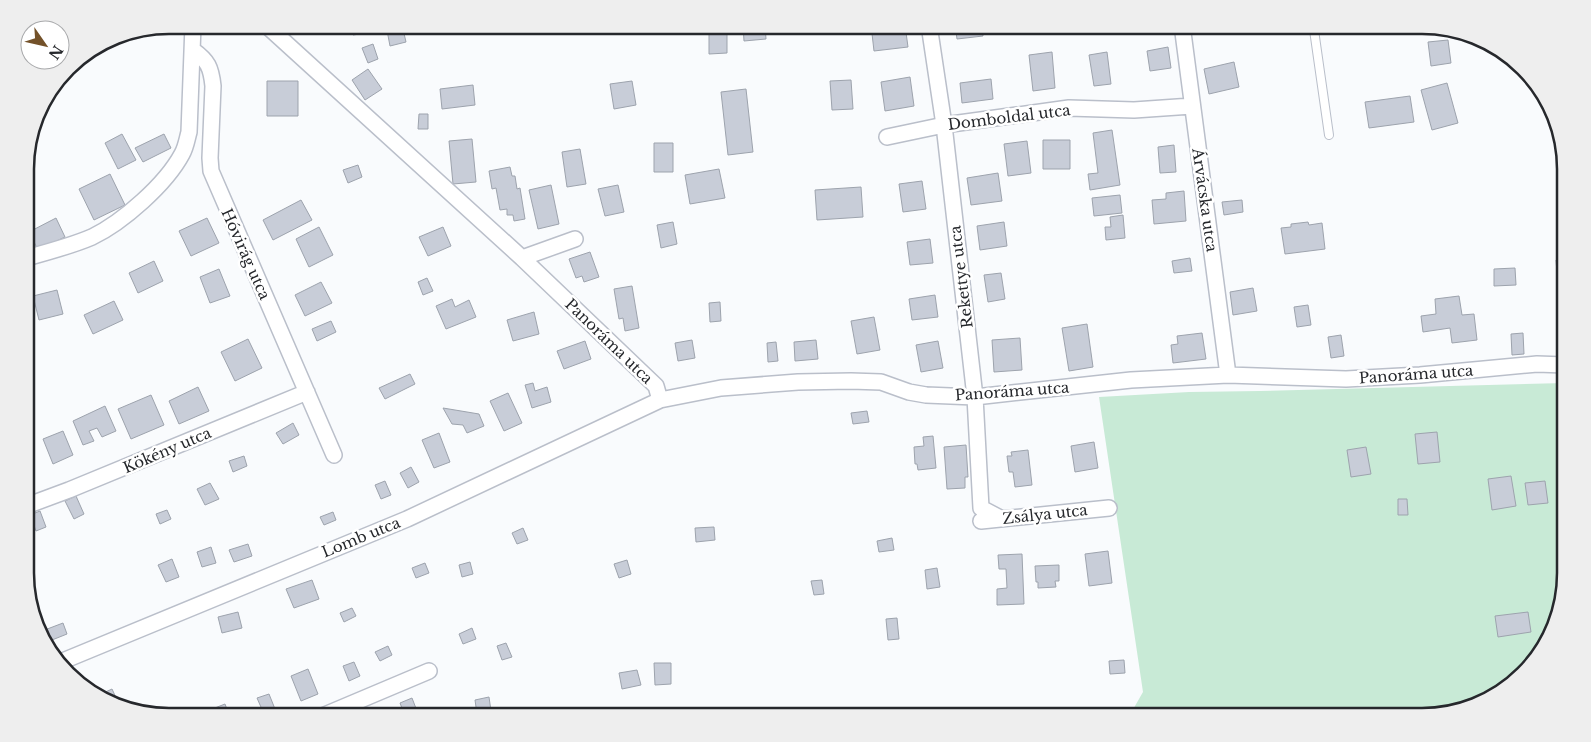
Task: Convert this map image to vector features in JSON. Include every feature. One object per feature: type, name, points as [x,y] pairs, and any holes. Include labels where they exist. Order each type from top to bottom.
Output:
[{"type":"street","points":[[34,256],[77,243],[108,228],[126,216],[170,171],[182,154],[189,132],[193,34]]},
{"type":"street","name":"Panoráma utca","points":[[276,34],[522,258],[656,386],[660,400],[721,388],[798,382],[882,382],[909,392],[926,395],[975,397],[1132,380],[1228,375],[1346,379],[1420,375],[1537,364],[1557,365]]},
{"type":"street","name":"Rekettye utca","points":[[930,34],[944,126],[975,397],[981,508],[1002,519]]},
{"type":"street","name":"Árvácska utca","points":[[1183,34],[1228,375]]},
{"type":"street","name":"Hóvirág utca","points":[[192,50],[205,59],[212,75],[211,171],[334,455]]},
{"type":"street","name":"Domboldal utca","points":[[887,137],[944,126],[1069,108],[1134,110],[1192,106]]},
{"type":"street","points":[[522,258],[575,239]]},
{"type":"street","name":"Kökény utca","points":[[34,503],[307,392]]},
{"type":"street","name":"Lomb utca","points":[[66,660],[407,519],[660,400]]},
{"type":"street","name":"Zsálya utca","points":[[981,521],[1109,508]]},
{"type":"street","points":[[341,708],[429,671]]},
{"type":"lane","points":[[1315,34],[1330,135]]},
{"type":"green space","points":[[1557,383],[1557,573],[1555,600],[1547,625],[1539,641],[1524,662],[1511,675],[1497,686],[1466,701],[1449,706],[1431,708],[1134,708],[1143,692],[1099,397],[1189,392]]},
{"type":"building","points":[[388,34],[404,34],[406,42],[390,46]]},
{"type":"building","points":[[709,34],[727,34],[727,53],[709,54]]},
{"type":"building","points":[[744,34],[766,34],[766,39],[744,41]]},
{"type":"building","points":[[872,34],[906,34],[908,47],[874,51]]},
{"type":"building","points":[[956,34],[983,34],[983,36],[957,39]]},
{"type":"building","points":[[1448,40],[1451,63],[1431,66],[1428,42]]},
{"type":"building","points":[[373,44],[378,59],[368,63],[362,48]]},
{"type":"building","points":[[1168,47],[1171,68],[1150,71],[1147,51]]},
{"type":"building","points":[[1052,52],[1055,88],[1033,91],[1029,55]]},
{"type":"building","points":[[1107,52],[1111,84],[1094,86],[1089,55]]},
{"type":"building","points":[[1234,62],[1239,87],[1209,94],[1204,69]]},
{"type":"building","points":[[368,69],[382,89],[365,100],[352,80]]},
{"type":"building","points":[[910,77],[914,106],[885,111],[881,82]]},
{"type":"building","points":[[991,79],[993,99],[962,103],[960,83]]},
{"type":"building","points":[[851,80],[853,109],[832,110],[830,81]]},
{"type":"building","points":[[267,81],[298,81],[298,116],[267,116]]},
{"type":"building","points":[[632,81],[636,105],[614,109],[610,84]]},
{"type":"building","points":[[1447,83],[1458,123],[1432,130],[1421,90]]},
{"type":"building","points":[[473,85],[475,105],[442,109],[440,89]]},
{"type":"building","points":[[746,89],[753,152],[728,155],[721,92]]},
{"type":"building","points":[[1410,96],[1414,122],[1369,128],[1365,102]]},
{"type":"building","points":[[419,114],[428,114],[428,129],[418,129]]},
{"type":"building","points":[[1112,130],[1120,185],[1090,190],[1088,174],[1098,173],[1093,133]]},
{"type":"building","points":[[122,134],[136,160],[118,169],[105,143]]},
{"type":"building","points":[[164,134],[171,148],[143,162],[135,148]]},
{"type":"building","points":[[472,139],[476,182],[453,184],[449,141]]},
{"type":"building","points":[[1043,140],[1070,140],[1070,169],[1043,169]]},
{"type":"building","points":[[1027,141],[1031,173],[1008,176],[1004,144]]},
{"type":"building","points":[[654,143],[673,143],[673,172],[654,172]]},
{"type":"building","points":[[1174,145],[1176,172],[1160,173],[1158,147]]},
{"type":"building","points":[[580,149],[586,184],[567,187],[562,152]]},
{"type":"building","points":[[358,165],[362,177],[348,183],[343,170]]},
{"type":"building","points":[[510,167],[512,176],[515,176],[517,189],[520,188],[525,219],[514,221],[513,215],[507,215],[507,209],[500,210],[496,188],[492,189],[489,171]]},
{"type":"building","points":[[719,169],[725,198],[690,204],[685,175]]},
{"type":"building","points":[[998,173],[1002,201],[971,205],[967,178]]},
{"type":"building","points":[[110,174],[125,205],[94,220],[79,189]]},
{"type":"building","points":[[922,181],[926,209],[903,212],[899,184]]},
{"type":"building","points":[[551,185],[559,224],[538,229],[529,190]]},
{"type":"building","points":[[618,185],[624,212],[605,216],[598,189]]},
{"type":"building","points":[[861,187],[863,217],[817,220],[815,190]]},
{"type":"building","points":[[1184,191],[1186,221],[1154,224],[1152,200],[1166,199],[1166,193]]},
{"type":"building","points":[[1120,195],[1122,213],[1094,216],[1092,198]]},
{"type":"building","points":[[301,200],[312,220],[273,240],[263,220]]},
{"type":"building","points":[[1242,200],[1243,212],[1224,215],[1222,202]]},
{"type":"building","points":[[1123,215],[1125,238],[1106,240],[1105,227],[1111,227],[1110,217]]},
{"type":"building","points":[[56,218],[65,237],[38,250],[34,242],[34,229]]},
{"type":"building","points":[[207,218],[219,243],[191,256],[179,231]]},
{"type":"building","points":[[673,222],[677,244],[661,248],[657,225]]},
{"type":"building","points":[[1004,222],[1007,246],[980,250],[977,226]]},
{"type":"building","points":[[1308,222],[1309,225],[1322,223],[1325,249],[1285,254],[1281,228],[1291,227],[1291,224]]},
{"type":"building","points":[[319,227],[333,255],[309,267],[296,239]]},
{"type":"building","points":[[443,227],[451,246],[428,256],[419,237]]},
{"type":"building","points":[[930,239],[933,263],[910,265],[907,242]]},
{"type":"building","points":[[590,252],[599,277],[584,282],[582,276],[576,278],[569,259]]},
{"type":"building","points":[[1190,258],[1192,271],[1174,273],[1172,261]]},
{"type":"building","points":[[154,261],[163,281],[138,293],[129,273]]},
{"type":"building","points":[[1515,268],[1516,285],[1494,286],[1494,269]]},
{"type":"building","points":[[219,269],[230,296],[210,303],[200,277]]},
{"type":"building","points":[[1001,273],[1005,299],[988,302],[984,275]]},
{"type":"building","points":[[427,278],[433,291],[423,295],[418,282]]},
{"type":"building","points":[[321,282],[332,303],[305,316],[295,295]]},
{"type":"building","points":[[632,286],[639,328],[625,331],[623,318],[619,319],[614,289]]},
{"type":"building","points":[[1253,288],[1257,311],[1233,315],[1230,292]]},
{"type":"building","points":[[57,290],[63,314],[39,320],[34,296]]},
{"type":"building","points":[[935,295],[938,317],[912,320],[909,299]]},
{"type":"building","points":[[1459,296],[1462,315],[1474,314],[1477,340],[1452,343],[1450,328],[1423,332],[1421,316],[1436,314],[1435,299]]},
{"type":"building","points":[[452,299],[455,307],[469,300],[476,317],[446,329],[436,306]]},
{"type":"building","points":[[114,301],[123,320],[93,334],[84,315]]},
{"type":"building","points":[[720,302],[721,321],[710,322],[709,303]]},
{"type":"building","points":[[1308,305],[1311,325],[1297,327],[1294,307]]},
{"type":"building","points":[[534,312],[539,334],[513,341],[507,320]]},
{"type":"building","points":[[874,317],[880,350],[857,354],[851,321]]},
{"type":"building","points":[[331,321],[336,332],[317,341],[312,329]]},
{"type":"building","points":[[1087,324],[1093,367],[1069,371],[1062,328]]},
{"type":"building","points":[[1202,333],[1206,359],[1173,363],[1171,345],[1178,344],[1177,336]]},
{"type":"building","points":[[1523,333],[1524,354],[1512,355],[1511,334]]},
{"type":"building","points":[[1341,335],[1344,356],[1331,358],[1328,337]]},
{"type":"building","points":[[1020,338],[1022,370],[994,372],[992,340]]},
{"type":"building","points":[[248,339],[262,368],[235,381],[221,352]]},
{"type":"building","points":[[692,340],[695,358],[678,361],[675,343]]},
{"type":"building","points":[[816,340],[818,359],[795,361],[794,342]]},
{"type":"building","points":[[585,341],[591,359],[564,369],[557,351]]},
{"type":"building","points":[[938,341],[943,368],[921,372],[916,345]]},
{"type":"building","points":[[776,342],[778,361],[768,362],[767,343]]},
{"type":"building","points":[[410,374],[415,384],[385,399],[379,388]]},
{"type":"building","points":[[533,383],[535,391],[547,387],[551,402],[532,408],[525,385]]},
{"type":"building","points":[[198,387],[209,411],[179,424],[169,401]]},
{"type":"building","points":[[508,393],[522,423],[504,431],[490,401]]},
{"type":"building","points":[[151,395],[164,425],[131,439],[118,409]]},
{"type":"building","points":[[105,406],[116,431],[102,437],[97,428],[89,431],[94,441],[83,445],[73,421]]},
{"type":"building","points":[[443,408],[479,414],[484,426],[467,433],[463,425],[452,424]]},
{"type":"building","points":[[867,411],[869,422],[853,424],[851,413]]},
{"type":"building","points":[[293,423],[299,435],[283,444],[276,433]]},
{"type":"building","points":[[63,431],[73,455],[53,464],[43,439]]},
{"type":"building","points":[[1437,432],[1440,462],[1418,464],[1415,434]]},
{"type":"building","points":[[439,433],[450,462],[434,468],[422,440]]},
{"type":"building","points":[[933,436],[936,468],[918,470],[917,464],[915,464],[914,447],[924,446],[923,437]]},
{"type":"building","points":[[1094,442],[1098,468],[1075,472],[1071,446]]},
{"type":"building","points":[[966,445],[968,477],[965,477],[965,488],[947,489],[944,447]]},
{"type":"building","points":[[1366,447],[1371,474],[1351,477],[1347,450]]},
{"type":"building","points":[[1028,450],[1032,485],[1015,487],[1013,472],[1009,472],[1007,456],[1012,456],[1011,452]]},
{"type":"building","points":[[244,456],[247,466],[233,472],[229,461]]},
{"type":"building","points":[[411,467],[419,482],[408,488],[400,473]]},
{"type":"building","points":[[1511,476],[1516,506],[1492,510],[1488,479]]},
{"type":"building","points":[[385,481],[391,495],[381,499],[375,485]]},
{"type":"building","points":[[1545,481],[1548,503],[1528,505],[1525,483]]},
{"type":"building","points":[[210,483],[219,499],[205,505],[197,489]]},
{"type":"building","points":[[76,496],[84,514],[74,519],[65,501]]},
{"type":"building","points":[[1398,499],[1407,499],[1408,515],[1398,515]]},
{"type":"building","points":[[167,510],[171,519],[160,524],[156,514]]},
{"type":"building","points":[[40,511],[46,527],[36,531],[34,513]]},
{"type":"building","points":[[333,512],[336,520],[324,525],[320,517]]},
{"type":"building","points":[[714,527],[715,540],[696,542],[695,528]]},
{"type":"building","points":[[523,528],[528,540],[517,544],[512,533]]},
{"type":"building","points":[[892,538],[894,550],[879,552],[877,541]]},
{"type":"building","points":[[248,544],[252,556],[234,562],[229,550]]},
{"type":"building","points":[[211,547],[216,563],[202,567],[197,552]]},
{"type":"building","points":[[1108,551],[1112,583],[1089,586],[1085,554]]},
{"type":"building","points":[[1022,554],[1024,604],[997,605],[997,589],[1007,588],[1006,569],[999,569],[998,555]]},
{"type":"building","points":[[172,559],[179,577],[166,582],[158,565]]},
{"type":"building","points":[[627,560],[631,574],[619,578],[614,564]]},
{"type":"building","points":[[470,562],[473,574],[462,577],[459,565]]},
{"type":"building","points":[[425,563],[429,573],[416,578],[412,568]]},
{"type":"building","points":[[1059,565],[1059,581],[1055,581],[1056,587],[1038,588],[1035,566]]},
{"type":"building","points":[[937,568],[940,587],[927,589],[925,570]]},
{"type":"building","points":[[312,580],[319,599],[294,608],[286,589]]},
{"type":"building","points":[[822,580],[824,594],[814,595],[811,581]]},
{"type":"building","points":[[352,608],[356,616],[344,622],[340,613]]},
{"type":"building","points":[[238,612],[242,628],[222,633],[218,617]]},
{"type":"building","points":[[1528,612],[1531,632],[1498,637],[1495,616]]},
{"type":"building","points":[[897,618],[899,639],[888,640],[886,619]]},
{"type":"building","points":[[63,623],[67,634],[52,640],[46,629]]},
{"type":"building","points":[[472,628],[476,639],[463,644],[459,634]]},
{"type":"building","points":[[506,643],[512,657],[502,660],[497,646]]},
{"type":"building","points":[[388,646],[392,655],[380,661],[375,652]]},
{"type":"building","points":[[1124,660],[1125,673],[1110,674],[1109,661]]},
{"type":"building","points":[[354,662],[360,676],[349,681],[343,666]]},
{"type":"building","points":[[654,663],[671,663],[671,684],[655,685]]},
{"type":"building","points":[[308,669],[318,694],[301,701],[291,676]]},
{"type":"building","points":[[637,670],[641,685],[622,689],[619,673]]},
{"type":"building","points":[[112,689],[116,697],[105,692]]},
{"type":"building","points":[[269,694],[275,708],[261,708],[257,698]]},
{"type":"building","points":[[489,697],[491,708],[476,708],[475,700]]},
{"type":"building","points":[[412,698],[416,708],[402,708],[400,703]]},
{"type":"building","points":[[225,704],[227,708],[215,708]]}]
